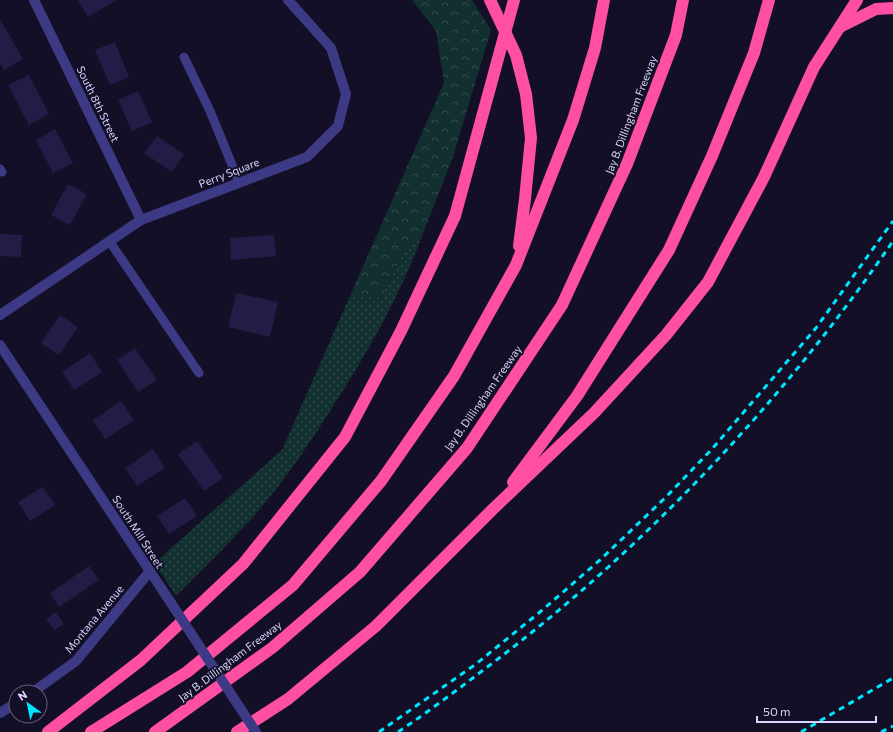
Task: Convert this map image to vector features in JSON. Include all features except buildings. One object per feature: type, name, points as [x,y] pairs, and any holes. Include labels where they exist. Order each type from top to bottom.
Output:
[{"type":"highway","points":[[490,0],[516,55],[526,94],[531,138],[516,265]]},
{"type":"highway","points":[[48,732],[141,660],[243,564],[345,438],[401,331],[455,216],[514,0]]},
{"type":"highway","points":[[91,732],[187,672],[293,585],[386,474],[454,376],[516,265],[573,120],[595,48],[604,0]]},
{"type":"highway","name":"Jay B. Dillingham Freeway","points":[[154,732],[272,648],[360,572],[467,448],[562,305],[627,164],[676,35],[683,0]]},
{"type":"highway","points":[[493,509],[577,396],[668,250],[712,156],[754,53],[769,0]]},
{"type":"highway","points":[[237,732],[288,699],[376,626],[493,509],[594,412],[666,335],[708,282],[764,177],[814,67],[858,0]]},
{"type":"highway","points":[[839,27],[876,9],[893,8]]},
{"type":"street","name":"South 8th Street","points":[[34,0],[141,220]]},
{"type":"street","name":"Perry Square","points":[[0,315],[141,220],[307,157],[338,126],[346,94],[331,48],[288,0]]},
{"type":"street","name":"South Mill Street","points":[[0,345],[256,732]]},
{"type":"street","name":"Montana Avenue","points":[[45,684],[76,661],[150,571]]},
{"type":"lane","points":[[184,56],[210,111],[239,182]]},
{"type":"lane","points":[[110,242],[199,373]]},
{"type":"green space","points":[[412,0],[472,0],[491,30],[453,157],[422,236],[403,254],[381,298],[349,298],[444,83],[436,31]]},
{"type":"green space","points":[[422,236],[401,286],[376,335],[304,451],[263,506],[176,596],[154,563],[282,450],[349,298],[381,298],[403,254]]},
{"type":"railway","points":[[379,732],[476,664],[540,612],[600,560],[666,497],[712,449],[816,328],[893,221]]},
{"type":"railway","points":[[398,732],[486,668],[544,622],[655,524],[707,471],[757,416],[805,359],[850,301],[893,241]]},
{"type":"railway","points":[[801,732],[893,678]]},
{"type":"railway","points":[[881,732],[893,726]]}]
